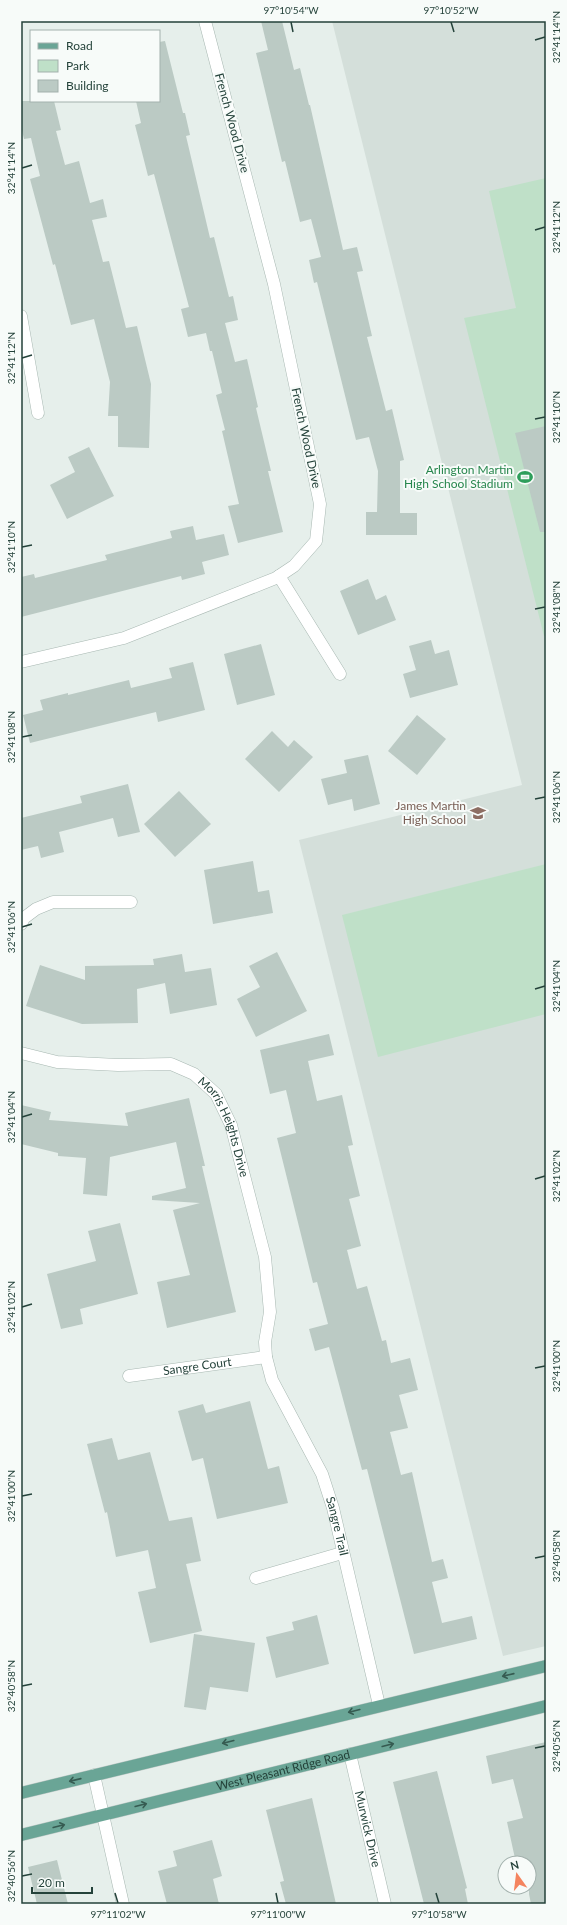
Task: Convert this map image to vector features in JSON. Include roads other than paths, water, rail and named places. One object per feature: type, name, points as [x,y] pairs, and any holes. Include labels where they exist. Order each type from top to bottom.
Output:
[{"type":"main road","points":[[21,1793],[379,1705],[546,1666]]},
{"type":"main road","name":"West Pleasant Ridge Road","points":[[21,1835],[546,1706]]},
{"type":"street","name":"French Wood Drive","points":[[21,662],[124,638],[279,576],[294,566],[316,541],[320,504],[274,284],[205,21]]},
{"type":"street","points":[[21,316],[38,412]]},
{"type":"street","points":[[279,576],[340,674]]},
{"type":"street","points":[[21,924],[24,918],[36,909],[53,902],[130,902]]},
{"type":"street","name":"Morris Heights Drive","points":[[21,1053],[57,1062],[118,1065],[172,1064],[194,1074],[216,1094],[231,1125],[265,1257],[270,1312],[265,1342],[266,1357]]},
{"type":"street","name":"Sangre Court","points":[[129,1376],[266,1357]]},
{"type":"street","name":"Sangre Trail","points":[[266,1357],[272,1380],[322,1474],[333,1508],[342,1553],[379,1705]]},
{"type":"street","points":[[256,1578],[342,1553]]},
{"type":"street","name":"Murwick Drive","points":[[350,1754],[385,1904]]},
{"type":"street","points":[[94,1775],[123,1904]]},
{"type":"place","name":"Arlington Martin High School Stadium","points":[[525,477]]},
{"type":"place","name":"James Martin High School","points":[[478,813]]}]
